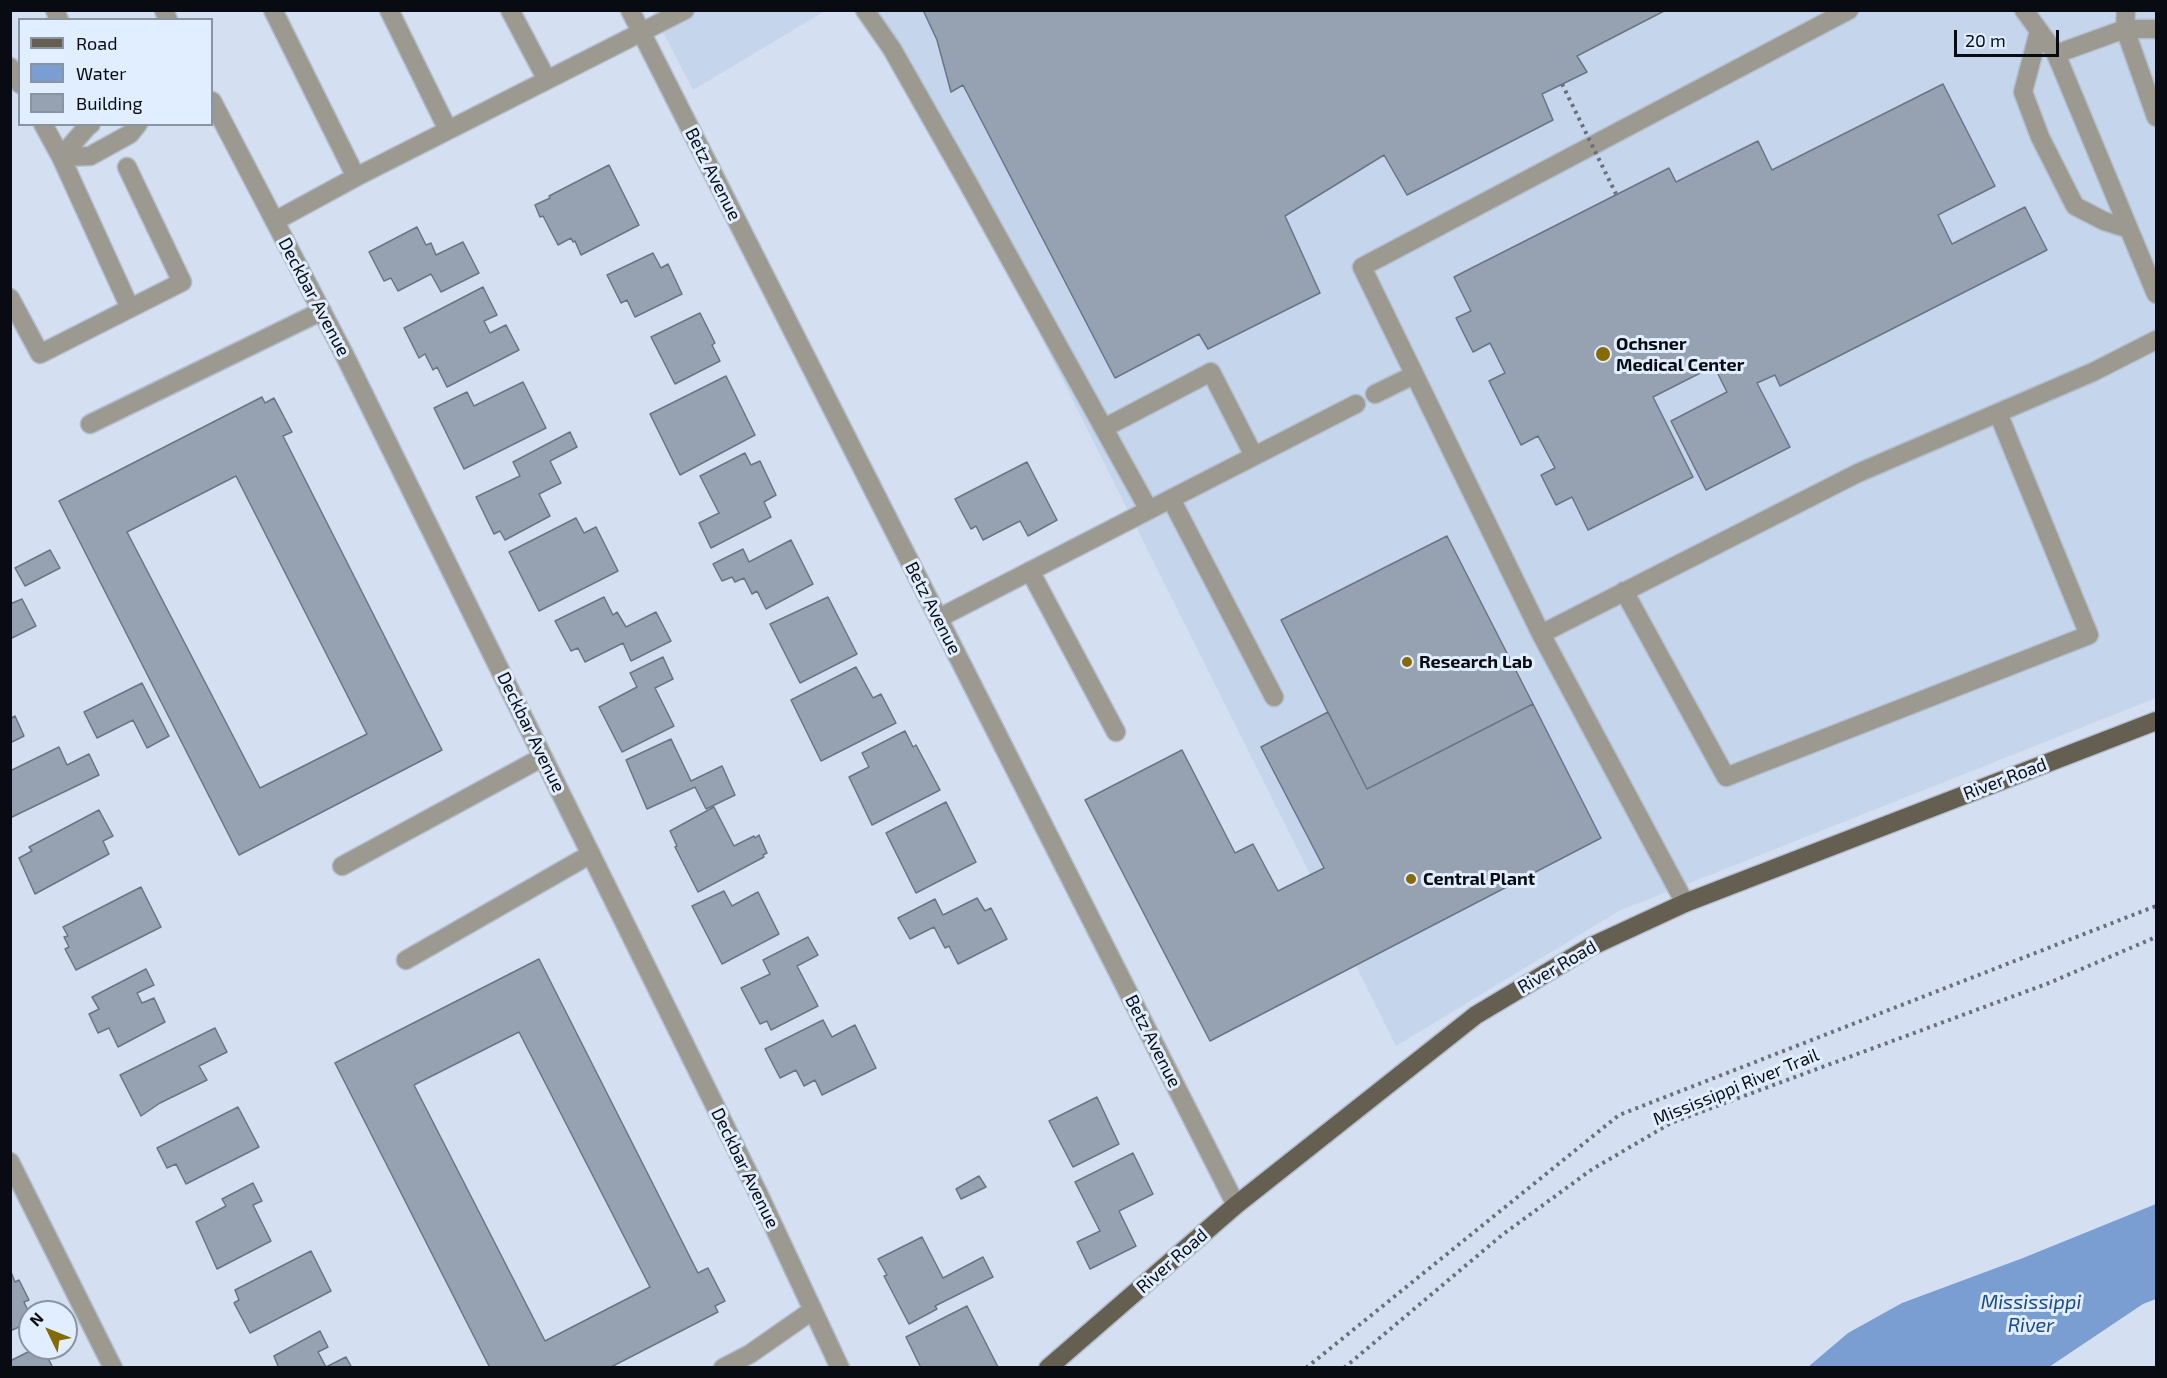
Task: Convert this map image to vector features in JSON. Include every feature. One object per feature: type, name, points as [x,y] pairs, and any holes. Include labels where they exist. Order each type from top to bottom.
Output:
[{"type":"main road","name":"River Road","points":[[1048,1368],[1236,1205],[1476,1015],[1590,946],[1684,903],[2157,721]]},
{"type":"street","points":[[273,10],[356,177]]},
{"type":"street","points":[[388,10],[448,130]]},
{"type":"street","points":[[510,10],[547,80]]},
{"type":"street","name":"Betz Avenue","points":[[630,10],[1236,1205]]},
{"type":"street","points":[[275,222],[356,177],[686,10]]},
{"type":"street","points":[[865,10],[892,49],[1149,510]]},
{"type":"street","points":[[1684,903],[1541,634],[1362,267],[1849,10]]},
{"type":"street","points":[[2024,10],[2056,54],[2157,294]]},
{"type":"street","points":[[2126,10],[2125,29],[2157,117]]},
{"type":"street","points":[[2056,54],[2125,29],[2157,29]]},
{"type":"street","points":[[2039,31],[2023,92],[2040,138],[2075,206],[2104,221],[2130,230]]},
{"type":"street","points":[[10,67],[18,81]]},
{"type":"street","name":"Deckbar Avenue","points":[[213,103],[322,311],[759,1195],[840,1368]]},
{"type":"street","points":[[44,126],[62,158],[129,308]]},
{"type":"street","points":[[62,158],[88,126]]},
{"type":"street","points":[[62,158],[90,156],[130,134],[136,126]]},
{"type":"street","points":[[10,298],[40,354],[182,282],[127,167]]},
{"type":"street","points":[[90,424],[322,311]]},
{"type":"street","points":[[1541,634],[1858,473],[2093,372],[2157,340]]},
{"type":"street","points":[[1104,428],[1211,372],[1254,456]]},
{"type":"street","points":[[1375,394],[1414,375]]},
{"type":"street","points":[[939,618],[1356,404]]},
{"type":"street","points":[[1624,591],[1726,777],[2089,635],[1998,413]]},
{"type":"street","points":[[1171,499],[1274,697]]},
{"type":"street","points":[[1030,571],[1116,732]]},
{"type":"street","points":[[342,866],[543,757]]},
{"type":"street","points":[[406,960],[591,854]]},
{"type":"street","points":[[10,1162],[113,1368]]},
{"type":"street","points":[[723,1368],[750,1354],[813,1310]]},
{"type":"path","points":[[1562,84],[1616,194]]},
{"type":"path","points":[[1306,1368],[1619,1116],[2157,906]]},
{"type":"path","name":"Mississippi River Trail","points":[[1344,1368],[1502,1235],[1591,1170],[1671,1123],[2049,983],[2157,937]]},
{"type":"shaded area","points":[[652,11],[825,11],[693,90]]},
{"type":"shaded area","name":"Ochsner Medical Center","points":[[878,11],[2156,11],[2156,698],[1619,911],[1396,1046]]},
{"type":"water","name":"Mississippi River","points":[[2156,1204],[2156,1299],[2143,1304],[2049,1367],[1808,1367],[1848,1333],[1902,1303],[2023,1258]]},
{"type":"building","points":[[923,10],[1666,10],[1577,56],[1587,72],[1542,94],[1553,120],[1407,195],[1384,155],[1285,216],[1320,293],[1208,349],[1199,334],[1115,378],[963,85],[951,92],[937,40]]},
{"type":"building","points":[[1943,84],[1995,186],[1938,215],[1952,244],[2025,207],[2047,250],[1780,386],[1775,375],[1757,383],[1790,447],[1706,490],[1671,421],[1727,392],[1714,366],[1653,397],[1693,477],[1588,530],[1572,497],[1556,505],[1541,475],[1555,468],[1538,436],[1521,445],[1489,381],[1505,373],[1490,343],[1473,352],[1456,318],[1471,311],[1454,277],[1669,168],[1676,182],[1758,141],[1772,170]]},
{"type":"building","points":[[609,165],[639,225],[581,255],[575,241],[573,242],[571,238],[558,245],[535,205]]},
{"type":"building","points":[[417,227],[426,245],[431,243],[436,255],[463,242],[479,273],[441,292],[431,274],[398,291],[391,278],[384,281],[369,252]]},
{"type":"building","points":[[653,253],[661,268],[668,264],[682,294],[635,317],[627,300],[621,303],[607,275]]},
{"type":"building","points":[[483,287],[497,315],[484,321],[490,333],[506,325],[519,350],[447,387],[437,367],[433,370],[425,354],[419,358],[404,328]]},
{"type":"building","points":[[700,313],[715,343],[712,345],[720,361],[675,384],[651,337]]},
{"type":"building","points":[[726,376],[755,435],[680,475],[650,414]]},
{"type":"building","points":[[523,382],[546,428],[464,469],[434,408],[467,392],[474,406]]},
{"type":"building","points":[[262,397],[265,403],[274,398],[292,432],[283,436],[442,750],[239,855],[59,501]],"holes":[[[236,476],[367,734],[260,788],[127,532]]]},
{"type":"building","points":[[570,432],[577,447],[550,461],[561,483],[539,494],[550,516],[505,540],[500,531],[494,534],[476,497],[520,476],[513,462]]},
{"type":"building","points":[[745,453],[751,465],[760,461],[776,495],[764,502],[771,517],[711,548],[699,523],[719,513],[700,476]]},
{"type":"building","points":[[1027,462],[1057,520],[1028,536],[1020,521],[983,540],[976,526],[971,529],[955,499]]},
{"type":"building","points":[[576,518],[584,533],[596,527],[618,571],[539,611],[509,552]]},
{"type":"building","name":"Research Lab","points":[[1447,536],[1533,704],[1367,789],[1281,620]]},
{"type":"building","points":[[791,540],[813,584],[766,609],[757,591],[752,594],[744,578],[735,582],[732,577],[722,581],[713,564],[743,549],[749,562]]},
{"type":"building","points":[[50,550],[60,568],[25,586],[15,568]]},
{"type":"building","points":[[604,597],[613,615],[617,612],[626,627],[656,612],[671,641],[631,661],[623,643],[585,662],[578,648],[571,651],[555,621]]},
{"type":"building","points":[[828,597],[857,654],[800,683],[770,624]]},
{"type":"building","points":[[22,599],[36,626],[10,639],[10,604]]},
{"type":"building","points":[[663,657],[673,679],[655,688],[674,726],[622,752],[599,707],[637,687],[630,673]]},
{"type":"building","points":[[856,667],[873,698],[881,694],[896,723],[821,761],[791,700]]},
{"type":"building","points":[[142,683],[169,736],[147,748],[133,720],[97,738],[84,712]]},
{"type":"building","name":"Central Plant","points":[[1533,704],[1601,838],[1210,1041],[1085,800],[1182,750],[1235,853],[1253,844],[1278,891],[1324,868],[1261,747],[1328,712],[1367,789]]},
{"type":"building","points":[[15,716],[24,736],[10,743],[10,719]]},
{"type":"building","points":[[905,731],[913,747],[916,745],[940,790],[872,825],[849,777],[869,767],[862,753]]},
{"type":"building","points":[[671,739],[691,781],[722,766],[735,795],[706,809],[695,787],[647,809],[626,760]]},
{"type":"building","points":[[59,747],[67,765],[89,754],[99,775],[10,818],[10,771]]},
{"type":"building","points":[[946,802],[976,862],[916,893],[886,833]]},
{"type":"building","points":[[714,807],[734,846],[759,835],[767,853],[763,855],[764,857],[698,892],[675,847],[677,846],[670,831]]},
{"type":"building","points":[[99,810],[113,836],[103,841],[109,854],[35,894],[19,858],[32,851],[29,847]]},
{"type":"building","points":[[141,887],[161,927],[76,970],[65,949],[69,947],[64,937],[68,936],[63,927]]},
{"type":"building","points":[[724,891],[732,906],[758,892],[779,934],[722,964],[692,906]]},
{"type":"building","points":[[977,898],[985,911],[991,908],[1007,939],[958,964],[949,946],[945,948],[934,927],[910,939],[898,918],[935,899],[943,915]]},
{"type":"building","points":[[808,937],[818,955],[797,966],[818,1006],[771,1030],[767,1021],[760,1024],[741,988],[770,974],[763,960]]},
{"type":"building","points":[[539,959],[698,1273],[708,1268],[725,1301],[715,1306],[718,1312],[609,1368],[490,1368],[335,1063]],"holes":[[[519,1032],[650,1287],[545,1341],[414,1085]]]},
{"type":"building","points":[[146,969],[154,985],[137,993],[142,1003],[154,998],[165,1022],[118,1047],[109,1028],[98,1033],[89,1014],[99,1009],[92,997]]},
{"type":"building","points":[[823,1020],[832,1037],[855,1025],[876,1068],[822,1095],[815,1080],[804,1086],[796,1070],[780,1078],[765,1049]]},
{"type":"building","points":[[215,1028],[227,1052],[199,1066],[207,1080],[160,1103],[141,1116],[120,1075]]},
{"type":"building","points":[[1097,1097],[1119,1144],[1073,1167],[1049,1121]]},
{"type":"building","points":[[238,1107],[259,1147],[186,1184],[176,1164],[167,1168],[157,1148]]},
{"type":"building","points":[[1133,1153],[1153,1194],[1119,1211],[1136,1246],[1090,1269],[1077,1242],[1100,1231],[1075,1182]]},
{"type":"building","points":[[979,1176],[986,1187],[961,1199],[956,1189]]},
{"type":"building","points":[[253,1183],[262,1201],[253,1205],[271,1241],[217,1269],[196,1222],[226,1206],[222,1199]]},
{"type":"building","points":[[922,1237],[943,1278],[983,1257],[993,1277],[935,1306],[937,1309],[909,1324],[884,1276],[887,1275],[878,1259]]},
{"type":"building","points":[[311,1251],[331,1291],[250,1333],[234,1303],[239,1300],[235,1290]]},
{"type":"building","points":[[11,1272],[15,1282],[19,1280],[29,1300],[18,1300],[18,1327],[10,1331]]},
{"type":"building","points":[[967,1306],[998,1367],[921,1368],[906,1337]]},
{"type":"building","points":[[320,1331],[328,1347],[318,1352],[326,1367],[346,1357],[352,1368],[276,1368],[278,1366],[274,1356]]},
{"type":"building","points":[[18,1357],[18,1360],[49,1360],[53,1368],[10,1368],[10,1361]]},
{"type":"place","name":"Ochsner Medical Center","points":[[1603,354]]},
{"type":"place","name":"Research Lab","points":[[1407,662]]},
{"type":"place","name":"Central Plant","points":[[1411,879]]}]
